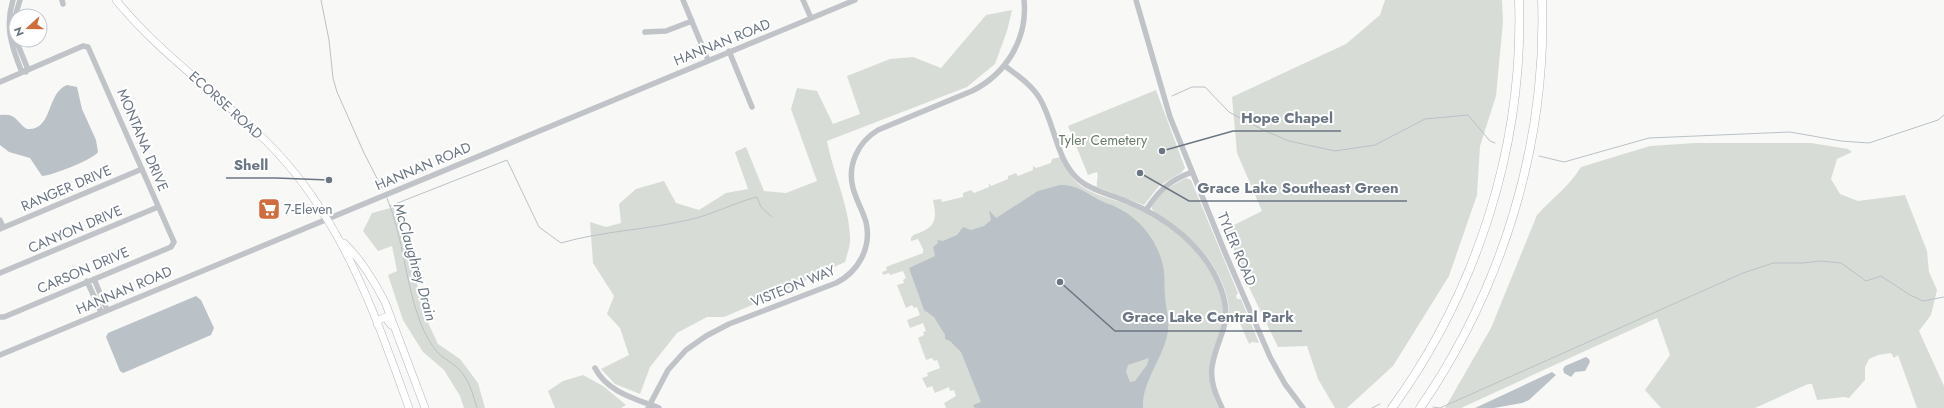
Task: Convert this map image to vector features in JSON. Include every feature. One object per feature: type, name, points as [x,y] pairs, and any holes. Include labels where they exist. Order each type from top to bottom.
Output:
[{"type":"highway","points":[[1392,408],[1414,376],[1448,315],[1468,273],[1490,211],[1501,169],[1513,109],[1518,66],[1519,0]]},
{"type":"highway","points":[[1420,408],[1453,357],[1471,323],[1497,264],[1512,221],[1527,158],[1542,65],[1542,0]]},
{"type":"main road","name":"ECORSE ROAD","points":[[116,0],[157,44],[267,142],[291,169],[327,218],[340,238],[360,279],[410,408]]},
{"type":"main road","name":"ECORSE ROAD","points":[[340,238],[356,256],[385,302],[425,408]]},
{"type":"main road","points":[[377,324],[381,319],[388,318],[401,352],[406,357]]},
{"type":"street","points":[[13,0],[8,21],[9,38],[21,70],[26,72]]},
{"type":"street","points":[[683,0],[708,60]]},
{"type":"street","points":[[803,0],[811,18]]},
{"type":"street","name":"HANNAN ROAD","points":[[0,355],[729,51],[855,0]]},
{"type":"street","name":"VISTEON WAY","points":[[648,406],[668,370],[686,350],[706,336],[729,324],[833,284],[850,274],[861,261],[867,239],[866,222],[853,188],[852,179],[854,160],[861,144],[870,135],[884,126],[979,88],[993,78],[1005,66],[1016,48],[1024,28],[1024,0]]},
{"type":"street","name":"TYLER ROAD","points":[[1136,0],[1160,87],[1192,172],[1270,357],[1285,384],[1303,408]]},
{"type":"street","points":[[645,32],[666,31],[692,21]]},
{"type":"street","name":"MONTANA DRIVE","points":[[26,72],[83,46],[88,47],[142,169],[173,244]]},
{"type":"street","points":[[19,48],[27,67],[26,72]]},
{"type":"street","points":[[729,51],[752,107]]},
{"type":"street","points":[[1005,66],[1029,85],[1040,98],[1065,161],[1076,177],[1092,188],[1146,210],[1164,221],[1197,249],[1211,268],[1220,285],[1227,318],[1214,361],[1212,375],[1214,391],[1222,408]]},
{"type":"street","points":[[0,82],[26,72]]},
{"type":"street","name":"RANGER DRIVE","points":[[2,228],[142,169]]},
{"type":"street","points":[[1146,210],[1163,187],[1192,172]]},
{"type":"street","name":"CANYON DRIVE","points":[[0,273],[158,207]]},
{"type":"street","points":[[0,220],[2,228]]},
{"type":"street","name":"CARSON DRIVE","points":[[0,317],[4,317],[171,247],[173,244]]},
{"type":"street","points":[[94,279],[107,310]]},
{"type":"street","points":[[88,281],[101,312]]},
{"type":"street","points":[[595,368],[600,377],[614,389],[648,406],[658,408]]},
{"type":"green space","points":[[1385,0],[1502,0],[1503,22],[1496,96],[1480,146],[1477,195],[1449,276],[1393,366],[1347,408],[1335,408],[1318,379],[1307,346],[1278,347],[1246,281],[1226,229],[1262,211],[1237,153],[1232,97],[1346,44],[1380,15]]},
{"type":"green space","points":[[1012,10],[1007,31],[995,64],[967,87],[827,141],[844,201],[849,225],[850,243],[845,262],[724,317],[707,317],[677,333],[650,367],[640,394],[615,384],[601,369],[629,355],[620,328],[607,314],[614,296],[593,263],[590,222],[606,227],[621,223],[619,204],[636,189],[664,181],[676,203],[699,210],[726,193],[748,189],[735,152],[746,147],[764,191],[786,193],[817,181],[791,109],[797,88],[817,91],[833,124],[860,114],[847,76],[890,59],[913,57],[941,68],[986,15]]},
{"type":"green space","name":"Tyler Cemetery","points":[[1156,90],[1185,168],[1181,173],[1159,186],[1144,205],[1097,187],[1097,172],[1088,175],[1068,126]]},
{"type":"green space","points":[[1695,143],[1811,143],[1848,149],[1852,152],[1837,159],[1831,179],[1840,194],[1858,201],[1905,195],[1927,251],[1929,272],[1937,290],[1931,315],[1919,331],[1944,386],[1944,408],[1917,408],[1898,355],[1894,358],[1891,353],[1878,355],[1869,359],[1865,367],[1865,380],[1849,398],[1844,397],[1817,400],[1812,384],[1808,384],[1755,408],[1661,408],[1645,390],[1670,355],[1657,318],[1461,408],[1445,408],[1491,328],[1537,215],[1566,186],[1581,167],[1650,146]]},
{"type":"green space","points":[[1060,157],[1071,176],[1081,186],[1100,195],[1132,206],[1153,217],[1175,232],[1195,250],[1212,274],[1224,308],[1223,322],[1210,372],[1210,380],[1214,397],[1219,408],[946,408],[944,403],[956,396],[954,390],[950,391],[949,387],[935,393],[932,386],[927,388],[922,378],[928,376],[927,373],[940,368],[937,360],[934,361],[932,358],[926,360],[918,338],[924,335],[923,332],[926,331],[923,323],[910,328],[907,320],[920,315],[917,307],[914,308],[912,305],[906,308],[897,285],[904,283],[903,280],[906,278],[903,271],[890,275],[889,273],[883,275],[882,272],[887,270],[886,267],[923,253],[923,249],[918,239],[911,241],[911,238],[927,229],[933,223],[935,210],[933,200],[941,199],[942,202],[963,197],[963,193],[971,190],[974,193],[989,187],[989,183],[991,186],[1008,179],[1008,176],[1016,173],[1018,176],[1033,170],[1033,166],[1036,168],[1051,163],[1052,159]]},
{"type":"green space","points":[[1186,178],[1191,180],[1238,293],[1236,296],[1237,299],[1241,299],[1259,343],[1252,342],[1249,344],[1239,321],[1229,322],[1229,310],[1224,287],[1213,265],[1189,238],[1164,221],[1152,209],[1152,206],[1164,190]]},
{"type":"green space","points":[[394,207],[415,273],[422,310],[438,344],[460,359],[478,383],[485,408],[464,408],[460,396],[444,370],[423,352],[403,320],[388,275],[397,271],[392,246],[378,251],[363,231],[372,213]]},
{"type":"green space","points":[[583,375],[603,386],[626,405],[621,408],[555,408],[548,391],[563,381]]},
{"type":"shaded area","points":[[67,85],[77,87],[82,109],[96,140],[98,152],[89,159],[72,167],[42,176],[30,158],[9,152],[0,145],[0,115],[13,116],[27,129],[35,128],[46,118],[60,89]]},
{"type":"shaded area","points":[[1060,185],[1067,185],[1080,189],[1119,209],[1138,222],[1146,230],[1157,249],[1164,271],[1168,330],[1162,351],[1145,391],[1143,408],[975,408],[973,405],[981,402],[961,352],[950,341],[945,339],[945,335],[934,317],[924,310],[909,268],[935,256],[933,247],[938,243],[937,240],[943,241],[957,235],[963,227],[971,230],[984,226],[991,220],[989,210],[996,218],[1038,191]],"holes":[[[1149,358],[1147,365],[1135,381],[1130,382],[1126,372],[1128,365]]]},
{"type":"shaded area","points":[[196,296],[201,300],[214,328],[211,335],[123,373],[120,371],[106,337],[108,333]]},
{"type":"shaded area","points":[[1586,357],[1590,362],[1585,371],[1575,372],[1571,377],[1564,373],[1563,369],[1565,366]]},
{"type":"shaded area","points":[[1552,372],[1556,375],[1529,400],[1522,403],[1494,408],[1475,408]]},
{"type":"waterway","name":"McClaughrey Drain","points":[[321,0],[329,40],[333,78],[337,92],[364,153],[382,188]]},
{"type":"waterway","points":[[1172,96],[1192,87],[1205,87],[1229,112],[1263,130],[1289,141],[1335,151],[1375,145],[1425,119],[1468,115],[1490,141],[1495,143]]},
{"type":"waterway","points":[[1539,156],[1564,162],[1649,138],[1790,132],[1841,141],[1869,143],[1938,120],[1944,115]]},
{"type":"waterway","points":[[390,206],[507,160],[539,227],[561,243],[592,236],[688,220],[757,197],[761,207],[772,217]]},
{"type":"waterway","name":"McClaughrey Drain","points":[[387,198],[397,229],[411,293],[423,328],[438,353],[462,373],[471,388],[477,408]]},
{"type":"waterway","points":[[1433,407],[1440,408],[1743,273],[1773,263],[1803,263],[1820,261],[1841,263],[1866,281],[1881,276],[1910,295],[1923,301],[1944,297]]},
{"type":"waterway","points":[[1372,408],[1380,404]]},
{"type":"place","name":"Hope Chapel","points":[[1162,151]]},
{"type":"place","name":"Grace Lake Southeast Green","points":[[1140,173]]},
{"type":"place","name":"Shell","points":[[329,180]]},
{"type":"place","name":"7-Eleven","points":[[269,209]]},
{"type":"place","name":"Grace Lake Central Park","points":[[1060,282]]}]
